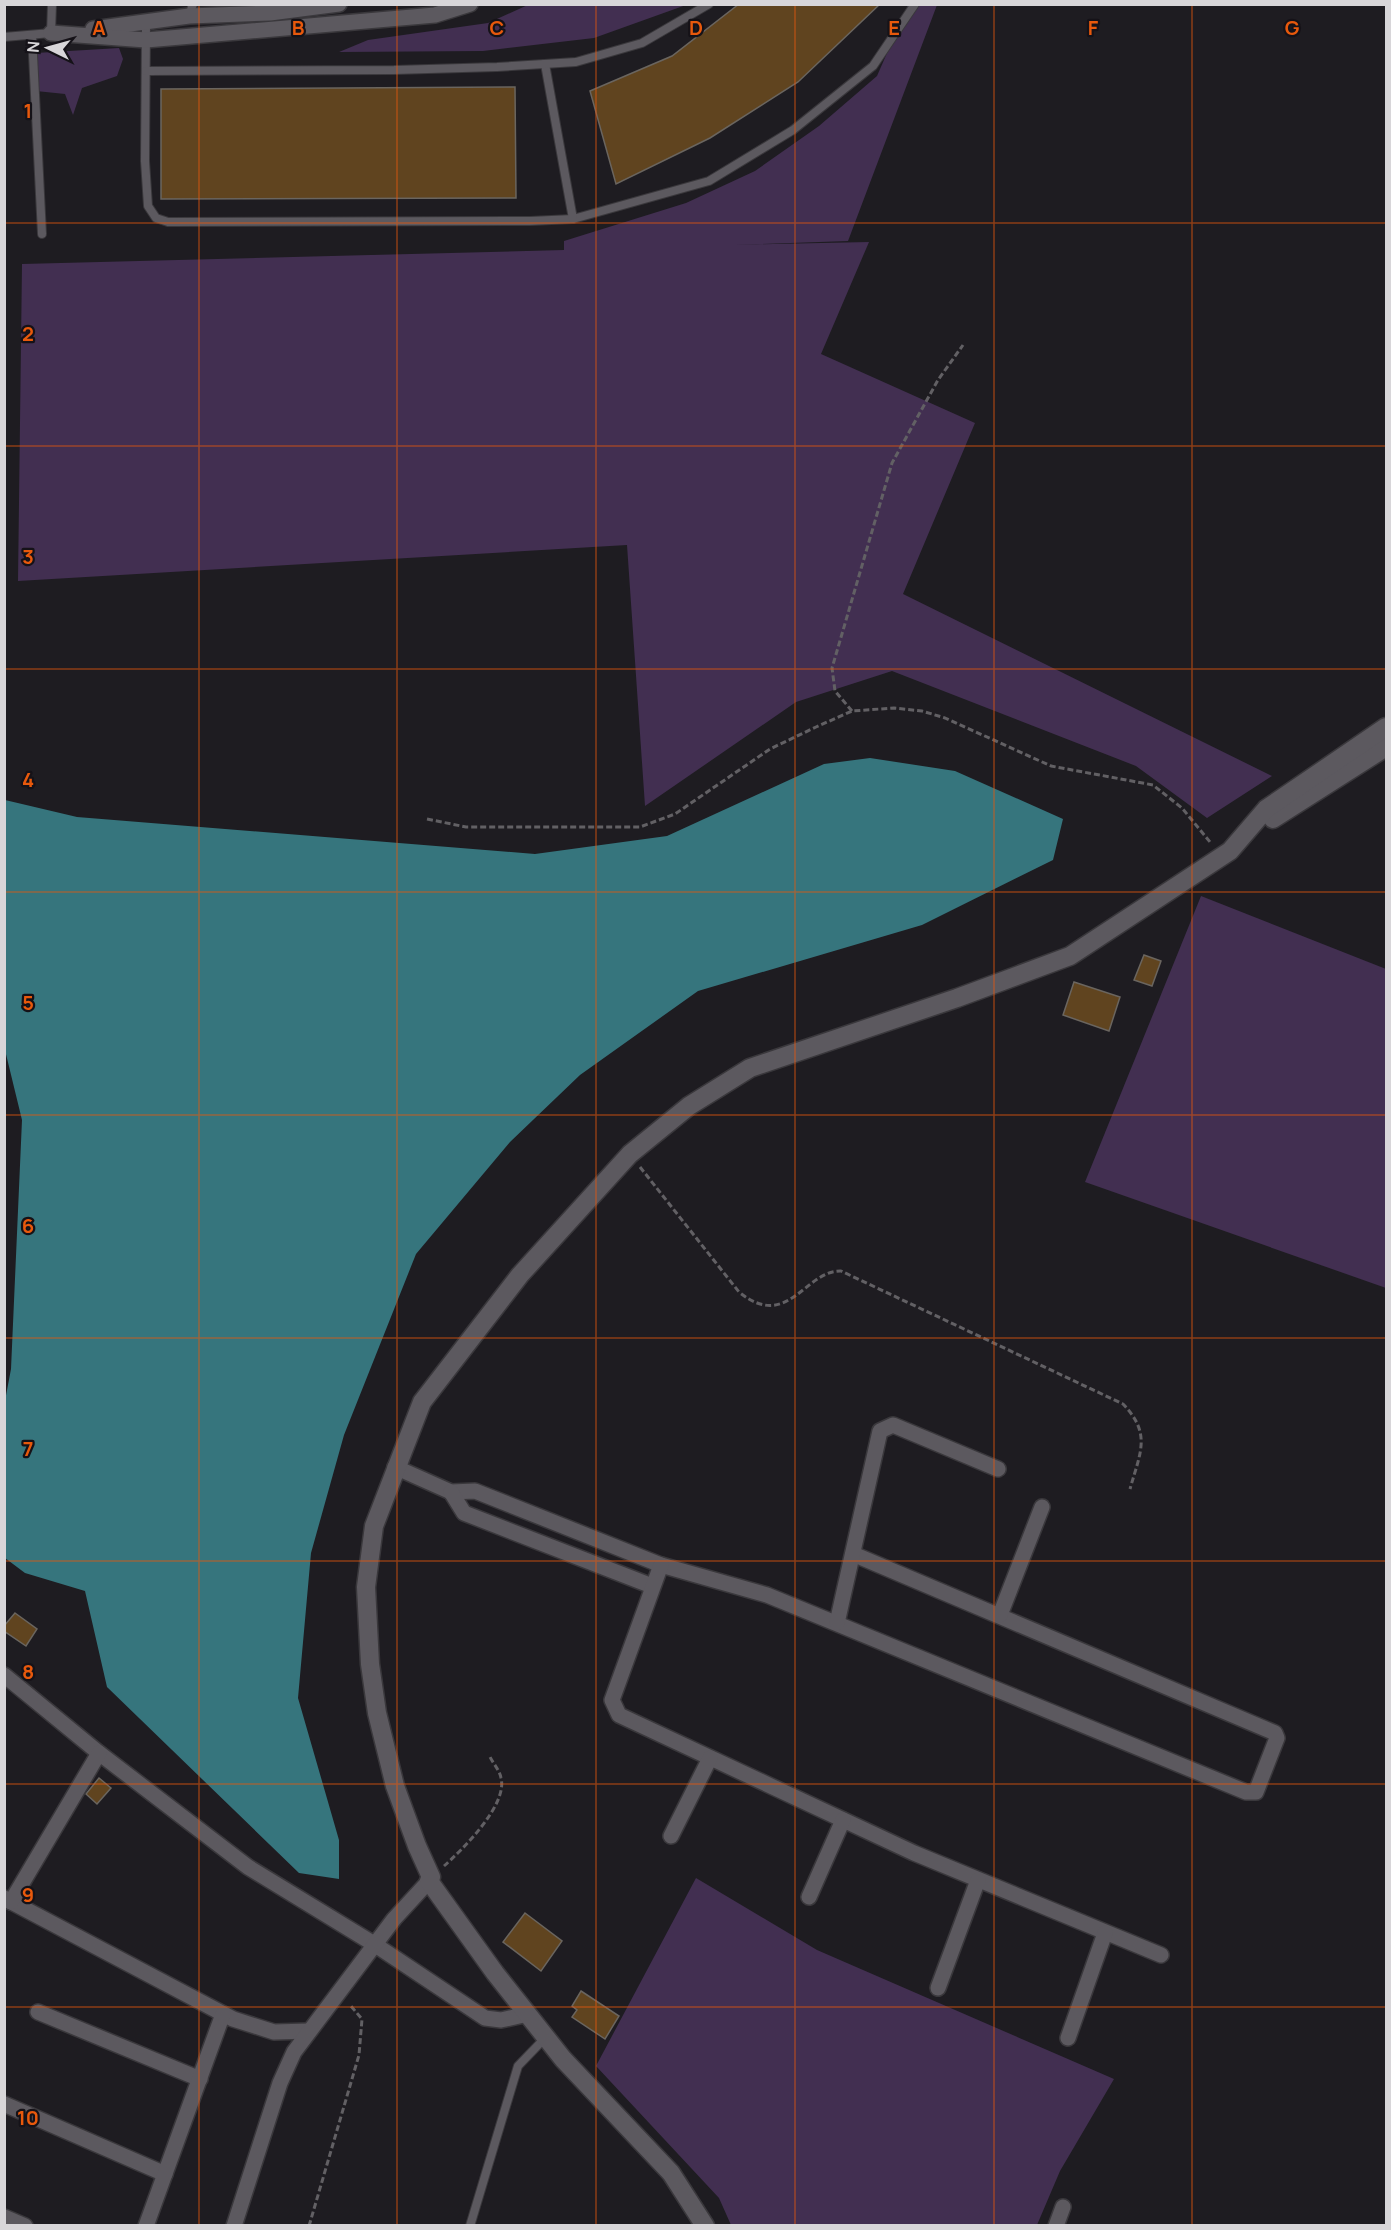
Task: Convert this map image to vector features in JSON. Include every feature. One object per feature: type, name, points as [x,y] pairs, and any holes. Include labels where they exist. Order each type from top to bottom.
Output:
[{"type":"street","points":[[51,33],[146,24],[191,10],[270,9],[339,4]]},
{"type":"street","points":[[51,33],[146,40],[435,15],[471,4]]},
{"type":"street","points":[[705,2226],[671,2173],[546,2038],[430,1879],[395,1786],[377,1713],[370,1664],[366,1587],[374,1526],[422,1402],[520,1275],[630,1154],[689,1106],[750,1068],[957,998],[1070,956],[1222,857],[1257,823],[1266,809],[1386,727]]},
{"type":"street","points":[[1257,823],[1272,820],[1386,747]]},
{"type":"street","points":[[837,1623],[880,1431],[886,1426],[893,1425],[998,1468]]},
{"type":"street","points":[[395,1467],[451,1492],[475,1491],[661,1565],[767,1595],[1246,1792],[1256,1792],[1277,1738],[1275,1733],[853,1554]]},
{"type":"street","points":[[451,1492],[464,1513],[652,1586]]},
{"type":"street","points":[[1000,1615],[1042,1507]]},
{"type":"street","points":[[661,1565],[612,1700],[614,1709],[619,1715],[843,1820],[978,1880],[1105,1934],[1161,1955]]},
{"type":"street","points":[[4,1675],[99,1753],[248,1867],[374,1944],[485,2018],[501,2020],[528,2014]]},
{"type":"street","points":[[99,1753],[8,1900],[223,2014],[274,2032],[309,2031]]},
{"type":"street","points":[[672,1836],[710,1758]]},
{"type":"street","points":[[809,1897],[843,1820]]},
{"type":"street","points":[[234,2226],[280,2084],[294,2052],[374,1944],[430,1879]]},
{"type":"street","points":[[938,1988],[978,1880]]},
{"type":"street","points":[[1068,2038],[1105,1934]]},
{"type":"street","points":[[38,2012],[200,2079]]},
{"type":"street","points":[[146,2226],[223,2014]]},
{"type":"street","points":[[4,2104],[165,2174]]},
{"type":"street","points":[[1056,2226],[1063,2207]]},
{"type":"street","points":[[4,2217],[25,2226]]},
{"type":"lane","points":[[4,37],[51,33],[52,4]]},
{"type":"lane","points":[[146,71],[394,70],[576,62],[642,43],[709,4]]},
{"type":"lane","points":[[146,24],[146,183],[148,206],[156,218],[168,222],[573,219],[709,181],[793,130],[873,66],[915,4]]},
{"type":"lane","points":[[32,35],[42,234]]},
{"type":"lane","points":[[545,64],[573,219]]},
{"type":"lane","points":[[470,2226],[518,2066],[546,2038]]},
{"type":"path","points":[[852,711],[835,691],[832,668],[888,474],[938,380],[963,345]]},
{"type":"path","points":[[428,819],[466,827],[640,827],[675,814],[770,749],[852,711],[894,708],[922,711],[985,734],[1051,766],[1077,773],[1138,780],[1154,785],[1182,808],[1222,857]]},
{"type":"path","points":[[630,1154],[740,1292],[757,1304],[775,1305],[791,1298],[829,1273],[841,1271],[1123,1404],[1135,1416],[1141,1428],[1142,1445],[1130,1488]]},
{"type":"path","points":[[430,1879],[459,1852],[483,1824],[500,1796],[501,1777],[490,1757]]},
{"type":"path","points":[[309,2226],[359,2055],[362,2019],[339,1990]]},
{"type":"shaded area","points":[[530,4],[686,5],[594,38],[483,51],[339,52],[368,40],[488,23]]},
{"type":"shaded area","points":[[908,5],[937,5],[848,241],[733,245],[869,242],[821,354],[975,423],[903,594],[1272,776],[1207,818],[1136,766],[892,671],[796,702],[645,806],[627,545],[18,581],[22,264],[564,250],[564,241],[686,203],[755,171],[819,126],[877,76]]},
{"type":"shaded area","points":[[119,48],[123,59],[117,76],[82,88],[73,115],[65,94],[36,91],[36,53]]},
{"type":"shaded area","points":[[1201,896],[1386,969],[1386,1288],[1085,1182]]},
{"type":"shaded area","points":[[696,1878],[817,1950],[1114,2079],[1060,2171],[1037,2225],[731,2225],[719,2198],[596,2066]]},
{"type":"water","points":[[870,758],[955,771],[1063,819],[1053,860],[922,925],[698,991],[580,1075],[510,1142],[416,1254],[344,1435],[311,1553],[298,1698],[339,1840],[339,1879],[299,1873],[107,1687],[85,1591],[25,1573],[5,1558],[4,1406],[11,1369],[22,1120],[4,1046],[5,800],[77,817],[535,854],[667,836],[824,764]]},
{"type":"building","points":[[739,4],[880,4],[798,82],[710,138],[616,184],[590,91],[672,56]]},
{"type":"building","points":[[515,87],[516,198],[161,199],[161,89]]},
{"type":"building","points":[[1144,955],[1161,961],[1152,986],[1134,980]]},
{"type":"building","points":[[1074,982],[1120,997],[1109,1031],[1063,1015]]},
{"type":"building","points":[[15,1613],[37,1629],[26,1646],[4,1631],[4,1626]]},
{"type":"building","points":[[99,1778],[111,1788],[97,1804],[86,1794]]},
{"type":"building","points":[[525,1913],[562,1941],[541,1971],[503,1942]]},
{"type":"building","points":[[581,1991],[619,2016],[605,2039],[572,2017],[577,2010],[572,2006]]}]
